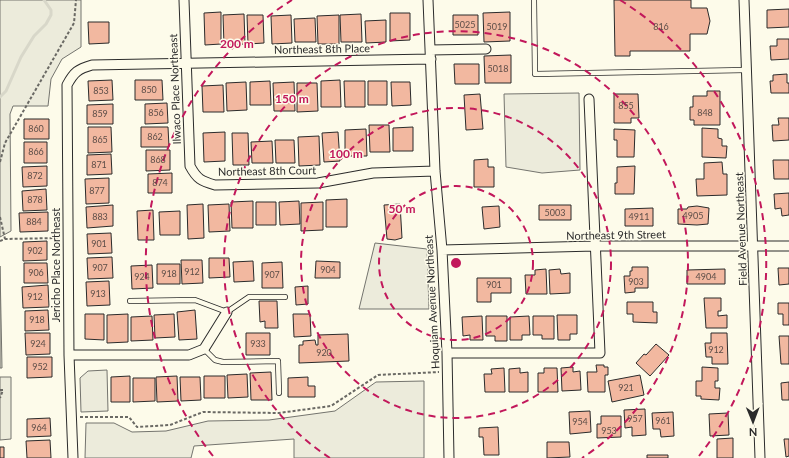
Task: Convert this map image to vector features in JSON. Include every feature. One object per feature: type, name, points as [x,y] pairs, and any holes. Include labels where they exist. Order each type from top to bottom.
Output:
[{"type":"street","name":"Ilwaco Place Northeast","points":[[184,0],[190,166],[196,176]]},
{"type":"street","name":"Hoquiam Avenue Northeast","points":[[428,0],[435,171],[442,250],[448,372],[449,458]]},
{"type":"street","name":"Field Avenue Northeast","points":[[744,0],[760,458]]},
{"type":"street","points":[[430,50],[486,49]]},
{"type":"street","name":"Northeast 8th Place","points":[[73,74],[80,68],[92,64],[431,59]]},
{"type":"street","name":"Jericho Place Northeast","points":[[73,74],[67,85],[69,355],[73,458]]},
{"type":"street","points":[[447,353],[600,352],[589,99]]},
{"type":"street","name":"Northeast 8th Court","points":[[196,176],[204,182],[215,185],[318,183],[373,173],[435,171]]},
{"type":"street","name":"Northeast 9th Street","points":[[442,250],[595,246],[789,246]]},
{"type":"street","points":[[69,355],[189,355],[204,349],[227,312]]},
{"type":"lane","points":[[534,0],[535,74],[746,70]]},
{"type":"lane","points":[[130,301],[195,300],[227,312],[249,297],[285,297]]},
{"type":"lane","points":[[204,349],[215,360],[223,362],[278,361],[279,393]]},
{"type":"path","points":[[0,162],[5,143],[74,23],[76,0]]},
{"type":"path","points":[[0,217],[5,239]]},
{"type":"path","points":[[0,241],[5,239],[68,238]]},
{"type":"path","points":[[71,417],[129,417],[137,426],[170,425],[203,412],[279,413],[331,406],[378,375],[448,372]]},
{"type":"path","points":[[0,390],[3,390],[0,398]]},
{"type":"shaded area","points":[[0,0],[81,0],[81,47],[62,59],[51,79],[48,106],[13,106],[10,114],[11,231],[0,237]]},
{"type":"shaded area","points":[[579,93],[580,170],[542,173],[506,167],[504,94]]},
{"type":"shaded area","points":[[375,243],[427,249],[429,309],[359,309]]},
{"type":"shaded area","points":[[0,266],[2,368],[0,368]]},
{"type":"shaded area","points":[[107,370],[108,411],[81,412],[80,378],[88,371]]},
{"type":"shaded area","points":[[0,377],[11,377],[11,439],[0,440]]},
{"type":"shaded area","points":[[424,381],[424,458],[294,458],[294,439],[194,446],[191,458],[85,458],[86,423],[114,423],[132,432],[166,431],[208,421],[269,420],[335,411],[376,382]]},
{"type":"building","points":[[614,0],[691,0],[691,8],[707,8],[710,21],[707,34],[690,34],[690,51],[630,51],[630,56],[615,56]]},
{"type":"building","points":[[789,9],[789,27],[767,28],[767,10]]},
{"type":"building","points":[[221,12],[221,44],[205,45],[204,13]]},
{"type":"building","points":[[510,12],[510,41],[484,42],[483,13]]},
{"type":"building","points":[[390,13],[410,13],[410,40],[390,41]]},
{"type":"building","points":[[244,14],[245,44],[224,45],[223,15]]},
{"type":"building","points":[[361,14],[362,42],[341,42],[340,15]]},
{"type":"building","points":[[247,15],[263,15],[264,43],[248,44]]},
{"type":"building","points":[[291,15],[292,43],[272,44],[271,16]]},
{"type":"building","points":[[339,15],[339,44],[318,44],[317,16]]},
{"type":"building","points":[[453,15],[478,15],[478,35],[453,35]]},
{"type":"building","points":[[315,18],[316,42],[295,42],[294,19]]},
{"type":"building","points":[[386,20],[386,42],[366,43],[365,21]]},
{"type":"building","points":[[88,22],[109,22],[109,43],[89,44]]},
{"type":"building","points":[[777,39],[789,39],[789,59],[771,60],[770,46],[777,46]]},
{"type":"building","points":[[511,55],[511,83],[485,83],[484,56]]},
{"type":"building","points":[[454,64],[479,64],[479,84],[455,84]]},
{"type":"building","points":[[787,74],[789,93],[771,93],[770,81],[773,81],[773,75]]},
{"type":"building","points":[[112,80],[113,100],[89,101],[88,81]]},
{"type":"building","points":[[135,80],[162,80],[163,100],[135,100]]},
{"type":"building","points":[[340,80],[341,107],[321,107],[321,81]]},
{"type":"building","points":[[270,81],[271,105],[250,105],[250,82]]},
{"type":"building","points":[[344,81],[365,81],[365,107],[345,107]]},
{"type":"building","points":[[368,81],[387,81],[387,105],[368,105]]},
{"type":"building","points":[[246,82],[247,110],[227,111],[226,83]]},
{"type":"building","points":[[294,82],[295,111],[274,111],[273,83]]},
{"type":"building","points":[[391,82],[410,82],[411,105],[392,106]]},
{"type":"building","points":[[297,83],[317,83],[318,111],[297,112]]},
{"type":"building","points":[[223,85],[224,112],[203,112],[202,86]]},
{"type":"building","points":[[707,91],[720,91],[720,125],[694,125],[694,120],[690,120],[690,107],[693,107],[693,96],[707,96]]},
{"type":"building","points":[[480,94],[483,129],[466,130],[464,95]]},
{"type":"building","points":[[614,94],[638,94],[639,118],[631,118],[631,123],[614,123]]},
{"type":"building","points":[[167,103],[168,123],[145,124],[145,104]]},
{"type":"building","points":[[113,104],[113,124],[87,124],[87,105]]},
{"type":"building","points":[[778,118],[789,118],[789,140],[773,141],[772,125],[779,125]]},
{"type":"building","points":[[24,119],[49,119],[49,139],[24,139]]},
{"type":"building","points":[[369,125],[389,125],[390,152],[370,152]]},
{"type":"building","points":[[88,127],[111,127],[112,152],[88,153]]},
{"type":"building","points":[[141,127],[168,127],[169,147],[141,147]]},
{"type":"building","points":[[413,127],[413,151],[393,151],[393,128]]},
{"type":"building","points":[[702,128],[718,129],[718,138],[722,139],[722,146],[727,146],[726,158],[702,157]]},
{"type":"building","points":[[366,129],[367,156],[345,156],[345,130]]},
{"type":"building","points":[[614,129],[635,130],[634,157],[617,157],[617,140],[614,140]]},
{"type":"building","points":[[225,132],[225,161],[204,162],[203,133]]},
{"type":"building","points":[[338,132],[340,161],[324,162],[322,133]]},
{"type":"building","points":[[232,133],[248,133],[249,165],[233,165]]},
{"type":"building","points":[[319,136],[320,165],[299,166],[298,137]]},
{"type":"building","points":[[275,140],[294,140],[295,163],[276,163]]},
{"type":"building","points":[[272,141],[273,163],[252,163],[251,142]]},
{"type":"building","points":[[24,142],[47,142],[47,163],[24,163]]},
{"type":"building","points":[[146,150],[170,150],[170,170],[146,171]]},
{"type":"building","points":[[111,154],[112,174],[87,175],[87,155]]},
{"type":"building","points":[[488,159],[488,167],[494,167],[494,187],[474,187],[474,160]]},
{"type":"building","points":[[773,160],[789,160],[789,179],[774,179]]},
{"type":"building","points":[[722,162],[723,174],[727,174],[727,195],[697,196],[696,179],[704,179],[704,163]]},
{"type":"building","points":[[47,166],[47,186],[23,187],[22,167]]},
{"type":"building","points":[[635,166],[634,194],[615,194],[617,167]]},
{"type":"building","points":[[172,173],[172,193],[148,193],[148,174]]},
{"type":"building","points":[[109,178],[109,203],[86,204],[85,179]]},
{"type":"building","points":[[46,189],[47,210],[23,211],[22,191]]},
{"type":"building","points":[[789,193],[789,215],[782,216],[781,208],[775,209],[774,194]]},
{"type":"building","points":[[347,199],[347,227],[326,227],[326,200]]},
{"type":"building","points":[[253,201],[253,228],[232,228],[231,202]]},
{"type":"building","points":[[299,201],[300,224],[280,225],[279,202]]},
{"type":"building","points":[[256,202],[276,202],[276,225],[256,225]]},
{"type":"building","points":[[323,202],[323,230],[301,231],[301,203]]},
{"type":"building","points":[[203,204],[204,238],[188,239],[187,205]]},
{"type":"building","points":[[229,204],[230,231],[209,232],[208,205]]},
{"type":"building","points":[[400,204],[402,238],[395,240],[387,239],[384,205]]},
{"type":"building","points":[[113,205],[113,226],[87,228],[86,207]]},
{"type":"building","points":[[539,205],[571,205],[571,220],[539,220]]},
{"type":"building","points":[[499,206],[500,227],[484,229],[482,207]]},
{"type":"building","points":[[697,206],[709,208],[708,224],[678,224],[678,209],[687,209],[688,207]]},
{"type":"building","points":[[653,208],[653,226],[625,226],[625,209]]},
{"type":"building","points":[[153,210],[154,240],[138,240],[137,211]]},
{"type":"building","points":[[180,211],[180,235],[160,235],[159,212]]},
{"type":"building","points":[[48,212],[48,231],[20,232],[19,213]]},
{"type":"building","points":[[111,233],[112,253],[88,254],[87,234]]},
{"type":"building","points":[[47,241],[47,260],[23,261],[23,242]]},
{"type":"building","points":[[112,257],[113,278],[88,279],[87,258]]},
{"type":"building","points":[[209,258],[229,258],[230,277],[209,278]]},
{"type":"building","points":[[181,260],[202,260],[203,283],[182,284]]},
{"type":"building","points":[[253,261],[254,281],[234,282],[233,262]]},
{"type":"building","points":[[316,261],[340,262],[340,278],[315,278]]},
{"type":"building","points":[[282,262],[283,288],[262,288],[262,263]]},
{"type":"building","points":[[24,263],[47,263],[48,283],[24,283]]},
{"type":"building","points":[[157,264],[180,264],[180,284],[157,284]]},
{"type":"building","points":[[152,265],[153,288],[132,289],[131,266]]},
{"type":"building","points":[[632,267],[648,267],[648,288],[635,288],[635,292],[625,293],[624,276],[630,276]]},
{"type":"building","points":[[778,268],[789,268],[789,284],[779,285]]},
{"type":"building","points":[[546,269],[547,294],[526,294],[525,275],[535,275],[535,270]]},
{"type":"building","points":[[560,269],[561,274],[570,273],[570,293],[550,294],[549,270]]},
{"type":"building","points":[[725,269],[725,284],[687,284],[687,270]]},
{"type":"building","points":[[477,278],[511,278],[511,293],[491,293],[491,302],[477,302]]},
{"type":"building","points":[[109,281],[110,305],[87,306],[86,282]]},
{"type":"building","points":[[48,285],[49,307],[23,308],[22,287]]},
{"type":"building","points":[[308,286],[308,304],[296,305],[295,287]]},
{"type":"building","points":[[704,298],[721,298],[721,311],[718,311],[718,316],[727,315],[727,328],[706,328]]},
{"type":"building","points":[[259,301],[277,301],[278,328],[265,328],[265,321],[260,322]]},
{"type":"building","points":[[627,302],[653,302],[653,312],[657,312],[657,323],[633,322],[633,314],[627,314]]},
{"type":"building","points":[[778,303],[789,303],[789,325],[783,325],[783,314],[778,314]]},
{"type":"building","points":[[48,310],[49,330],[25,331],[25,311]]},
{"type":"building","points":[[195,310],[197,339],[179,340],[177,312]]},
{"type":"building","points":[[85,314],[104,314],[104,340],[85,339]]},
{"type":"building","points":[[128,314],[128,342],[107,343],[107,315]]},
{"type":"building","points":[[174,314],[175,337],[155,338],[154,315]]},
{"type":"building","points":[[293,314],[310,314],[311,336],[294,337]]},
{"type":"building","points":[[557,315],[577,315],[577,334],[570,334],[570,340],[558,340]]},
{"type":"building","points":[[152,316],[153,340],[131,341],[131,317]]},
{"type":"building","points":[[482,316],[483,340],[470,340],[470,335],[463,336],[462,317]]},
{"type":"building","points":[[486,316],[507,316],[507,341],[495,341],[495,336],[486,336]]},
{"type":"building","points":[[529,316],[530,335],[522,335],[522,340],[510,340],[510,317]]},
{"type":"building","points":[[533,316],[554,316],[554,339],[542,339],[542,335],[533,335]]},
{"type":"building","points":[[25,333],[50,333],[50,354],[26,355]]},
{"type":"building","points":[[246,333],[270,333],[270,355],[246,355]]},
{"type":"building","points":[[711,333],[727,333],[728,364],[712,364],[712,357],[706,357],[705,343],[711,343]]},
{"type":"building","points":[[348,334],[349,361],[299,363],[299,345],[303,345],[303,341],[315,340],[316,345],[318,345],[318,335]]},
{"type":"building","points":[[779,336],[789,336],[789,364],[781,364]]},
{"type":"building","points":[[656,344],[669,355],[650,376],[636,363]]},
{"type":"building","points":[[27,357],[52,357],[52,377],[27,378]]},
{"type":"building","points":[[596,365],[604,365],[604,367],[608,367],[608,375],[605,375],[605,392],[588,392],[587,372],[597,372]]},
{"type":"building","points":[[573,367],[573,372],[580,371],[581,390],[562,391],[561,368]]},
{"type":"building","points":[[702,367],[718,368],[718,381],[715,381],[715,388],[720,388],[719,400],[701,399],[701,396],[696,396],[696,381],[702,381]]},
{"type":"building","points":[[504,368],[505,392],[485,392],[484,374],[492,374],[491,369]]},
{"type":"building","points":[[520,368],[520,373],[528,372],[528,392],[509,392],[509,369]]},
{"type":"building","points":[[544,368],[557,368],[558,392],[538,392],[538,373],[544,373]]},
{"type":"building","points":[[271,372],[272,400],[251,400],[250,373]]},
{"type":"building","points":[[247,374],[248,397],[228,398],[227,375]]},
{"type":"building","points":[[640,375],[644,395],[612,402],[608,381]]},
{"type":"building","points":[[130,376],[130,402],[111,402],[111,377]]},
{"type":"building","points":[[177,376],[178,401],[157,402],[156,377]]},
{"type":"building","points":[[204,376],[225,376],[225,398],[204,398]]},
{"type":"building","points":[[180,377],[200,377],[201,400],[181,401]]},
{"type":"building","points":[[308,377],[308,386],[315,386],[315,397],[288,397],[288,378]]},
{"type":"building","points":[[133,378],[155,378],[155,401],[133,402]]},
{"type":"building","points":[[789,382],[789,400],[782,400],[781,383]]},
{"type":"building","points":[[645,409],[646,435],[632,436],[632,427],[625,428],[624,410]]},
{"type":"building","points":[[590,411],[591,432],[570,434],[569,412]]},
{"type":"building","points":[[673,412],[674,436],[661,437],[660,429],[653,429],[652,413]]},
{"type":"building","points":[[728,413],[729,435],[710,436],[709,414]]},
{"type":"building","points":[[601,416],[621,416],[621,437],[597,438],[597,424],[601,424]]},
{"type":"building","points":[[50,418],[51,436],[27,437],[27,419]]},
{"type":"building","points":[[498,427],[499,455],[484,455],[483,437],[479,437],[479,428]]},
{"type":"building","points":[[733,438],[733,458],[717,458],[717,439]]},
{"type":"building","points":[[784,439],[789,439],[789,456],[786,457]]},
{"type":"building","points":[[50,440],[51,458],[27,458],[26,441]]},
{"type":"building","points":[[547,442],[569,442],[570,457],[547,458]]},
{"type":"building","points":[[0,447],[4,447],[4,458],[0,458]]},
{"type":"building","points":[[647,455],[668,455],[668,458],[647,458]]},
{"type":"waterway","points":[[0,97],[6,91],[21,57],[34,36],[46,24],[51,15],[51,10],[44,0]]}]
